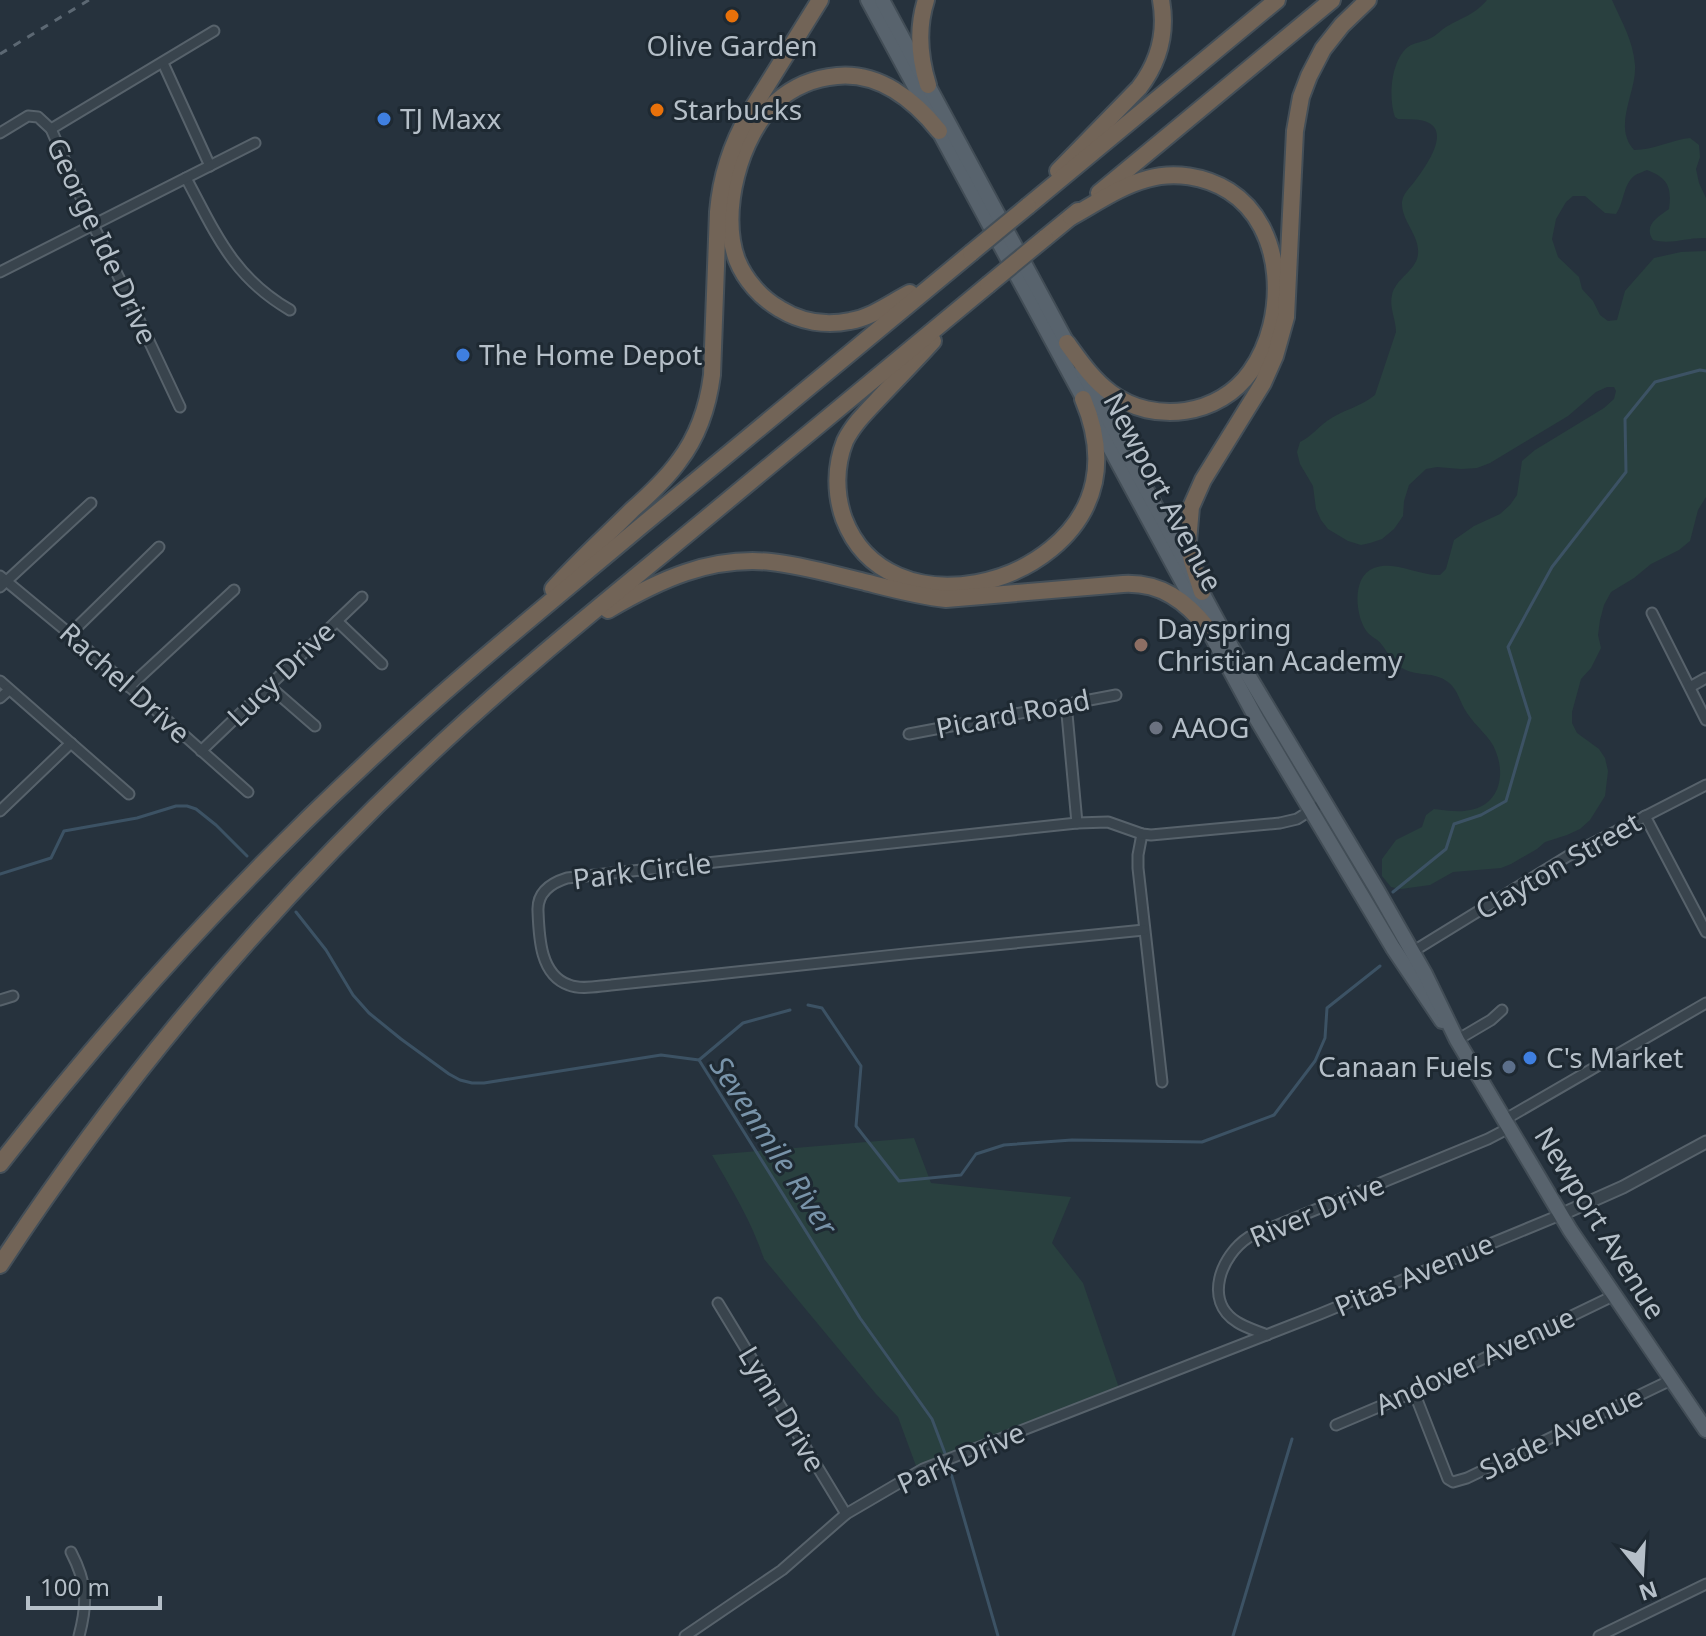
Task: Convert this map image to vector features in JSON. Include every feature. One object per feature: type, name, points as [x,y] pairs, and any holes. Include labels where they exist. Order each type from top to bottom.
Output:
[{"type":"highway","points":[[518,629],[571,569],[664,479],[695,435],[708,401],[713,367],[718,212],[727,160],[744,122],[820,0]]},
{"type":"highway","points":[[926,0],[920,39],[928,85]]},
{"type":"highway","points":[[1028,206],[1069,157],[1150,74],[1163,35],[1161,0]]},
{"type":"highway","points":[[0,1164],[116,1023],[190,940],[267,859],[382,748],[518,629],[1277,0]]},
{"type":"highway","points":[[0,1265],[122,1094],[203,994],[353,829],[423,761],[559,640],[1332,0]]},
{"type":"highway","points":[[1202,592],[1188,542],[1191,507],[1203,480],[1263,383],[1286,317],[1294,145],[1301,97],[1329,41],[1368,0]]},
{"type":"highway","points":[[939,131],[913,103],[872,80],[835,76],[797,88],[774,105],[754,131],[735,183],[731,227],[737,259],[751,283],[777,307],[809,321],[842,323],[865,317],[944,276]]},
{"type":"highway","points":[[1067,343],[1098,382],[1129,404],[1164,413],[1200,408],[1233,390],[1254,368],[1268,335],[1275,285],[1271,247],[1258,218],[1234,194],[1207,180],[1177,175],[1147,178],[1071,217]]},
{"type":"highway","points":[[965,304],[926,350],[863,414],[844,446],[837,478],[841,509],[854,538],[874,560],[914,580],[959,585],[1004,577],[1042,556],[1074,523],[1092,487],[1096,447],[1083,399]]},
{"type":"highway","points":[[559,640],[633,595],[672,576],[707,566],[753,561],[797,566],[916,595],[946,599],[1123,584],[1144,585],[1163,590],[1181,601],[1208,629]]},
{"type":"main road","name":"Newport Avenue","points":[[868,0],[1273,747],[1410,975],[1457,1040],[1560,1215],[1706,1430]]},
{"type":"main road","name":"Newport Avenue","points":[[882,0],[1256,690],[1412,952],[1457,1040]]},
{"type":"street","points":[[51,129],[214,31]]},
{"type":"street","points":[[163,63],[210,166]]},
{"type":"street","name":"George Ide Drive","points":[[0,133],[28,116],[38,117],[51,129],[180,407]]},
{"type":"street","points":[[0,272],[255,143]]},
{"type":"street","points":[[186,178],[228,255],[253,284],[290,310]]},
{"type":"street","points":[[2,581],[91,503]]},
{"type":"street","points":[[70,634],[159,547]]},
{"type":"street","name":"Rachel Drive","points":[[2,581],[70,634],[248,792]]},
{"type":"street","points":[[129,687],[234,590]]},
{"type":"street","name":"Lucy Drive","points":[[201,751],[362,597]]},
{"type":"street","points":[[1652,613],[1706,720]]},
{"type":"street","points":[[337,621],[382,664]]},
{"type":"street","points":[[1690,687],[1706,678]]},
{"type":"street","points":[[0,681],[129,794]]},
{"type":"street","points":[[269,686],[315,726]]},
{"type":"street","points":[[0,698],[9,690]]},
{"type":"street","name":"Picard Road","points":[[909,734],[1116,695]]},
{"type":"street","points":[[1066,703],[1077,823]]},
{"type":"street","points":[[0,811],[71,743]]},
{"type":"street","name":"Clayton Street","points":[[1412,952],[1568,856],[1706,785]]},
{"type":"street","name":"Park Circle","points":[[1144,930],[577,987],[565,984],[546,964],[541,947],[538,907],[541,896],[555,882],[567,878],[1077,823],[1108,822],[1142,834],[1162,834],[1280,823],[1297,819],[1324,802]]},
{"type":"street","points":[[1645,816],[1706,932]]},
{"type":"street","points":[[1142,834],[1138,868],[1162,1082]]},
{"type":"street","points":[[0,1000],[13,996]]},
{"type":"street","points":[[1506,1124],[1706,1003]]},
{"type":"street","points":[[1457,1040],[1502,1010]]},
{"type":"street","name":"River Drive","points":[[1267,1335],[1236,1322],[1222,1307],[1218,1287],[1221,1268],[1237,1245],[1249,1237],[1488,1139],[1506,1124]]},
{"type":"street","points":[[1560,1215],[1623,1187],[1706,1142]]},
{"type":"street","name":"Pitas Avenue","points":[[1267,1335],[1560,1215]]},
{"type":"street","name":"Andover Avenue","points":[[1336,1425],[1414,1392],[1613,1296]]},
{"type":"street","name":"Lynn Drive","points":[[718,1303],[846,1514]]},
{"type":"street","name":"Park Drive","points":[[685,1636],[782,1570],[846,1514],[923,1469],[1267,1335]]},
{"type":"street","name":"Slade Avenue","points":[[1414,1392],[1450,1481],[1467,1478],[1671,1380]]},
{"type":"street","points":[[71,1552],[81,1571],[85,1599],[79,1636]]},
{"type":"street","points":[[1599,1636],[1706,1584]]},
{"type":"green space","points":[[1487,0],[1612,0],[1634,56],[1635,75],[1625,120],[1628,141],[1634,150],[1690,138],[1699,145],[1700,157],[1696,169],[1706,198],[1706,238],[1666,242],[1653,240],[1651,226],[1669,209],[1670,195],[1664,180],[1647,170],[1630,180],[1616,214],[1605,213],[1585,196],[1573,196],[1556,219],[1552,239],[1558,257],[1579,277],[1582,289],[1600,315],[1608,321],[1617,320],[1625,291],[1654,258],[1706,251],[1706,497],[1698,510],[1690,541],[1611,592],[1604,605],[1598,635],[1601,648],[1591,668],[1581,679],[1572,712],[1572,723],[1577,733],[1599,749],[1608,771],[1605,796],[1590,820],[1580,829],[1545,842],[1501,868],[1453,872],[1430,885],[1401,889],[1391,887],[1382,876],[1382,859],[1396,840],[1422,827],[1426,815],[1434,809],[1466,811],[1487,802],[1500,780],[1499,761],[1491,742],[1467,713],[1451,685],[1437,676],[1402,668],[1368,633],[1358,608],[1362,579],[1367,572],[1382,566],[1440,575],[1446,569],[1454,540],[1510,505],[1517,495],[1522,461],[1604,408],[1614,399],[1616,391],[1614,387],[1607,387],[1596,392],[1568,416],[1490,463],[1477,468],[1426,469],[1409,485],[1403,516],[1394,529],[1382,539],[1370,543],[1361,545],[1348,541],[1328,529],[1316,509],[1313,486],[1300,464],[1297,452],[1300,442],[1333,417],[1375,395],[1396,332],[1392,295],[1417,260],[1418,247],[1404,215],[1402,202],[1429,160],[1437,135],[1435,128],[1426,121],[1395,117],[1392,90],[1398,61],[1408,47],[1433,37]]},
{"type":"green space","points":[[914,1138],[931,1183],[1071,1197],[1052,1243],[1083,1283],[1119,1388],[951,1451],[919,1474],[898,1417],[764,1259],[734,1193],[712,1155]]},
{"type":"waterway","points":[[1393,892],[1446,849],[1454,824],[1481,815],[1506,801],[1530,718],[1508,647],[1552,567],[1626,472],[1625,419],[1655,382],[1706,371]]},
{"type":"waterway","name":"Sevenmile River","points":[[0,874],[51,858],[64,831],[137,818],[176,806],[196,809],[247,856]]},
{"type":"waterway","name":"Sevenmile River","points":[[296,912],[326,950],[353,995],[369,1013],[460,1080],[484,1083],[661,1055],[699,1060],[860,1318],[932,1419],[946,1456]]},
{"type":"waterway","points":[[808,1005],[822,1008],[861,1066],[856,1126],[899,1181],[961,1175],[976,1154],[1004,1145],[1072,1140],[1202,1142],[1274,1115],[1315,1061],[1325,1038],[1327,1008],[1380,966]]},
{"type":"waterway","points":[[699,1060],[743,1023],[790,1010]]},
{"type":"waterway","points":[[1233,1636],[1292,1439]]},
{"type":"waterway","name":"Sevenmile River","points":[[948,1463],[998,1636]]},
{"type":"railway","points":[[0,54],[89,0]]},
{"type":"place","name":"Olive Garden","points":[[732,16]]},
{"type":"place","name":"Starbucks","points":[[657,110]]},
{"type":"place","name":"TJ Maxx","points":[[384,119]]},
{"type":"place","name":"The Home Depot","points":[[463,355]]},
{"type":"place","name":"Dayspring Christian Academy","points":[[1141,645]]},
{"type":"place","name":"AAOG","points":[[1156,728]]},
{"type":"place","name":"C's Market","points":[[1530,1058]]},
{"type":"place","name":"Canaan Fuels","points":[[1509,1067]]}]
